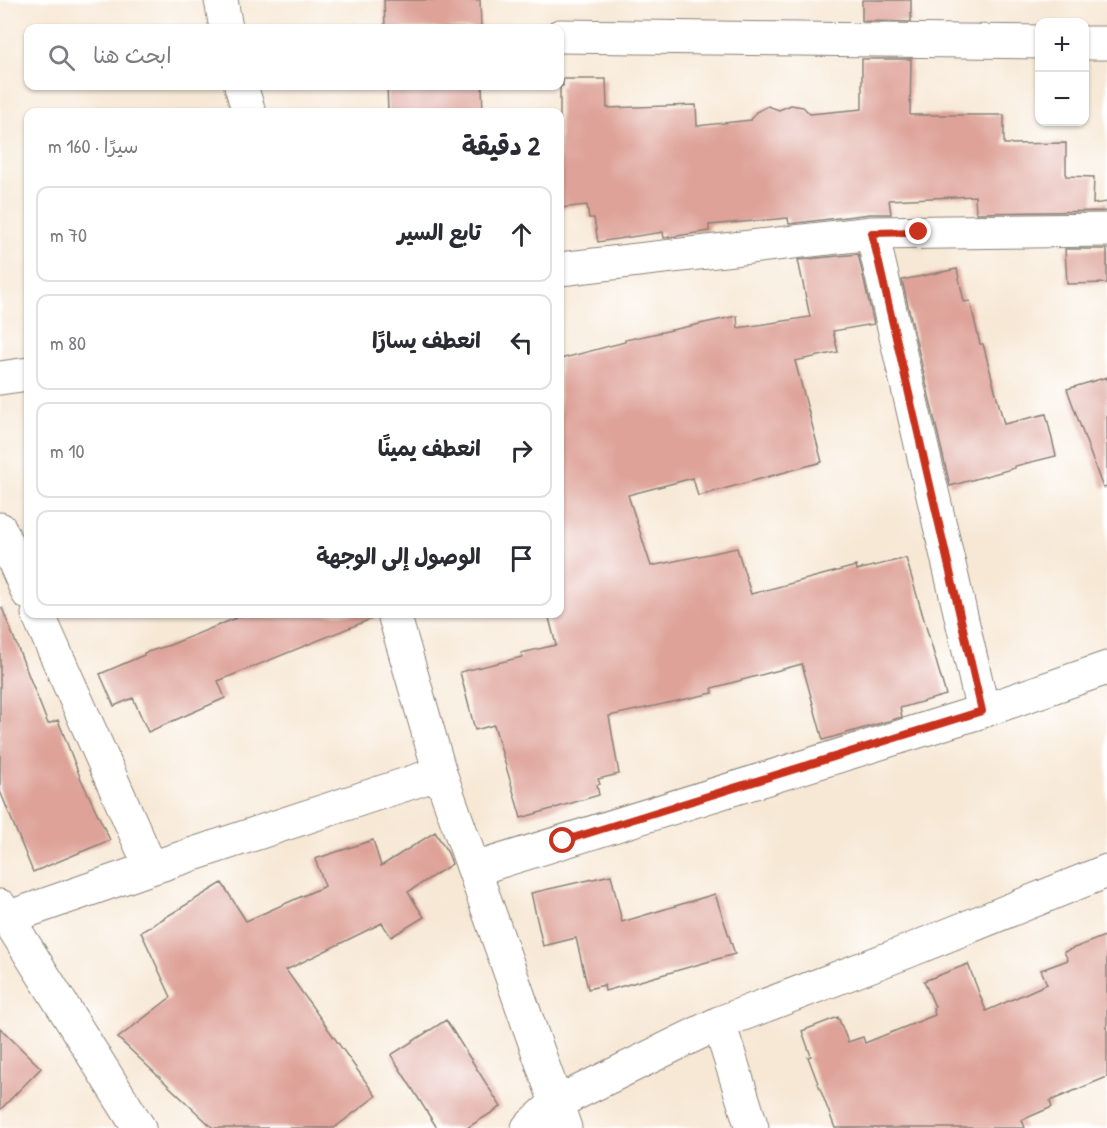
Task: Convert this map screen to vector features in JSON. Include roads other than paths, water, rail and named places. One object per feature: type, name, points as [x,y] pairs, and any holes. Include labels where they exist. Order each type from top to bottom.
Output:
[{"type":"street","points":[[221,0],[225,24]]},
{"type":"street","points":[[564,36],[1035,42]]},
{"type":"street","points":[[1089,43],[1107,44]]},
{"type":"street","points":[[242,90],[248,108]]},
{"type":"street","points":[[564,269],[872,233],[1107,230]]},
{"type":"street","points":[[872,233],[982,711]]},
{"type":"street","points":[[0,378],[24,375]]},
{"type":"street","points":[[0,529],[24,584]]},
{"type":"street","points":[[40,618],[151,868]]},
{"type":"street","points":[[395,618],[440,773],[561,1115]]},
{"type":"street","points":[[475,869],[982,711],[1107,668]]},
{"type":"street","points":[[139,1128],[3,912],[151,868],[440,773]]},
{"type":"street","points":[[528,1128],[561,1115],[718,1023],[906,952],[1107,871]]},
{"type":"street","points":[[718,1023],[752,1128]]}]
